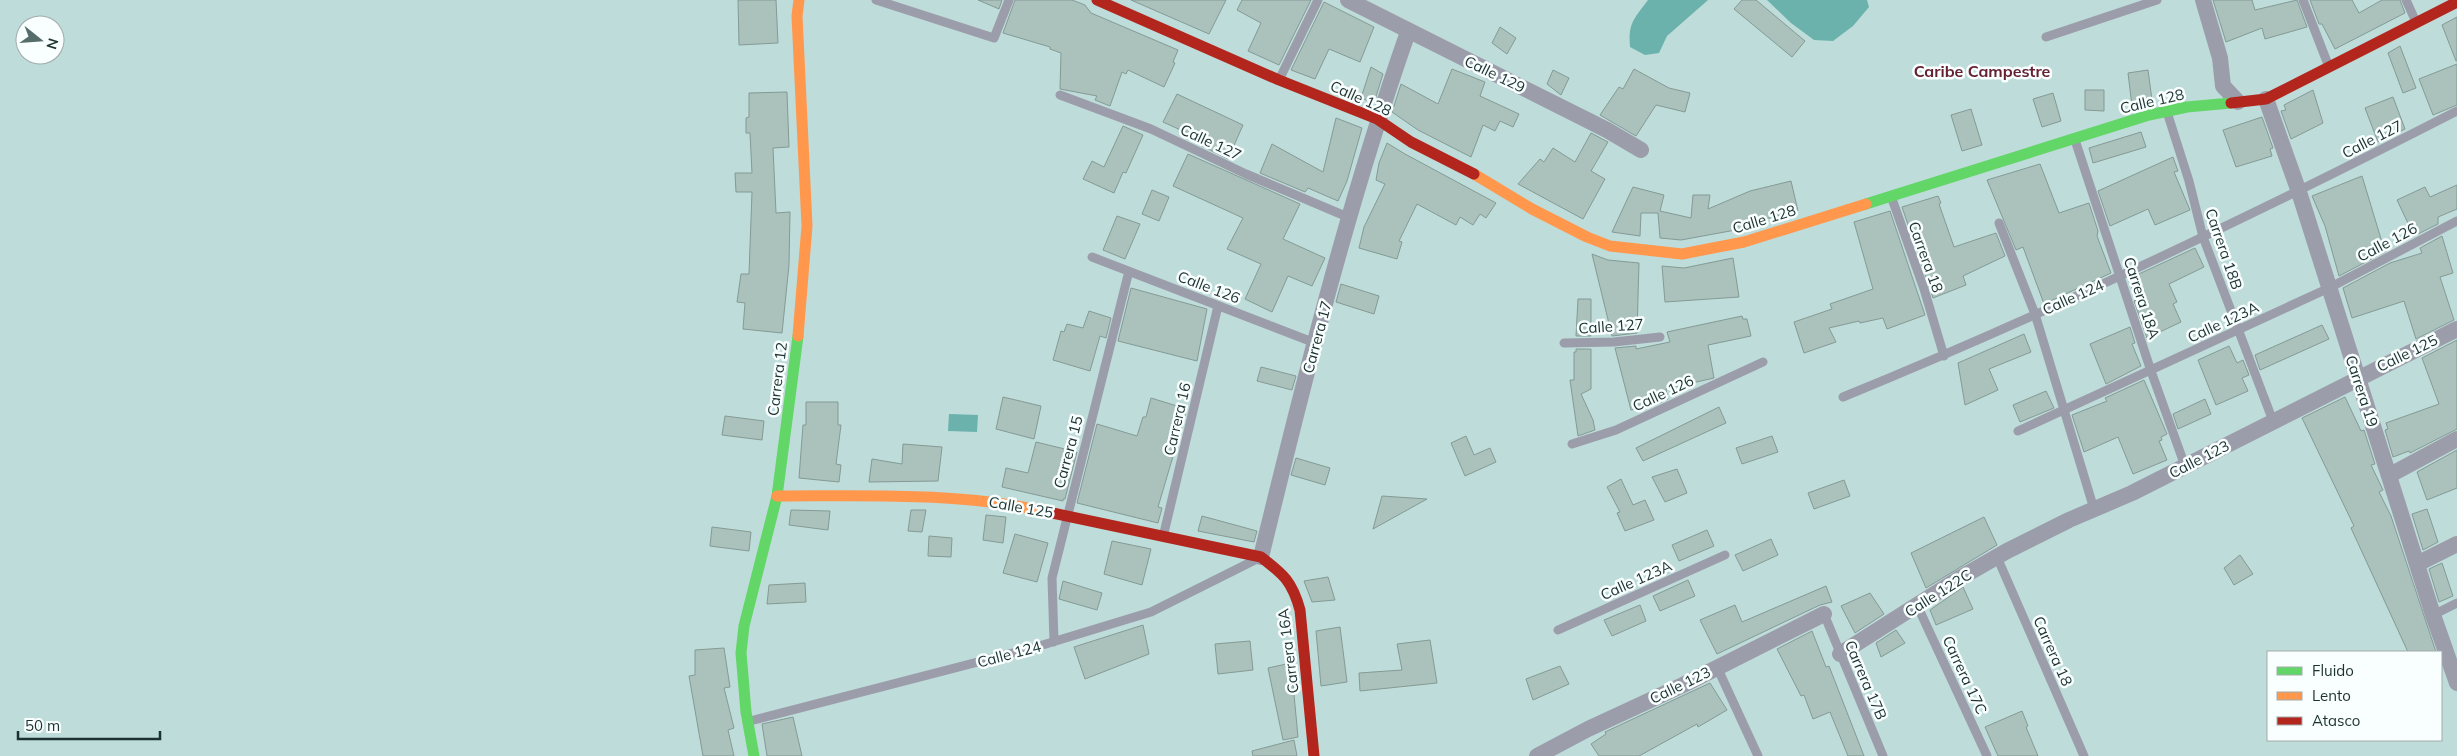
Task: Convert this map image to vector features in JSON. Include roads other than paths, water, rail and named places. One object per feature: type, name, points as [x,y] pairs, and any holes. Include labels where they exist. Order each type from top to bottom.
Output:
[{"type":"street","name":"Carrera 12","points":[[754,756],[747,721],[741,653],[744,626],[777,496],[800,320],[807,226],[797,16],[798,0]]},
{"type":"street","name":"Calle 128","points":[[1097,0],[1279,80],[1377,119],[1410,142],[1480,177],[1532,208],[1587,237],[1610,246],[1682,254],[1744,242],[2074,137],[2167,112],[2266,99],[2457,2]]},
{"type":"street","name":"Calle 129","points":[[1348,0],[1408,32],[1574,113],[1641,150]]},
{"type":"street","points":[[2204,0],[2220,58],[2223,86],[2238,102]]},
{"type":"street","name":"Carrera 17","points":[[1261,557],[1315,343],[1377,119],[1408,32]]},
{"type":"street","name":"Carrera 19","points":[[2266,99],[2300,192],[2357,378],[2390,475],[2433,614],[2444,659],[2457,683]]},
{"type":"street","name":"Calle 125","points":[[2357,378],[2457,329]]},
{"type":"street","name":"Calle 123","points":[[2038,536],[2185,466],[2357,378]]},
{"type":"street","points":[[2390,475],[2457,439]]},
{"type":"street","name":"Calle 125","points":[[777,496],[931,496],[1007,503],[1163,538],[1261,557]]},
{"type":"street","name":"Calle 122C","points":[[1840,654],[1997,557],[2038,536]]},
{"type":"street","points":[[2417,564],[2457,544]]},
{"type":"street","name":"Carrera 16A","points":[[1261,557],[1285,575],[1300,610],[1314,756]]},
{"type":"street","name":"Calle 123","points":[[1537,756],[1588,728],[1824,614]]},
{"type":"lane","points":[[876,0],[994,38],[1009,0]]},
{"type":"lane","points":[[1279,80],[1318,0]]},
{"type":"lane","points":[[2046,37],[2157,0]]},
{"type":"lane","points":[[2303,0],[2329,67]]},
{"type":"lane","points":[[2406,0],[2416,22]]},
{"type":"lane","name":"Calle 127","points":[[1060,95],[1152,130],[1246,174],[1350,218]]},
{"type":"lane","name":"Calle 127","points":[[2300,192],[2457,111]]},
{"type":"lane","name":"Carrera 18B","points":[[2167,112],[2189,181],[2202,237],[2273,421]]},
{"type":"lane","name":"Carrera 18A","points":[[2074,137],[2122,275],[2151,371],[2185,466]]},
{"type":"lane","name":"Calle 124","points":[[1843,397],[1944,356],[2300,192]]},
{"type":"lane","name":"Carrera 18","points":[[1891,196],[1924,289],[1944,356]]},
{"type":"lane","name":"Calle 126","points":[[2329,288],[2457,221]]},
{"type":"lane","points":[[1999,222],[2035,314],[2066,410],[2094,509]]},
{"type":"lane","name":"Calle 126","points":[[1092,258],[1315,343]]},
{"type":"lane","name":"Carrera 15","points":[[1054,642],[1052,578],[1066,515],[1129,271]]},
{"type":"lane","name":"Calle 123A","points":[[2018,431],[2329,288]]},
{"type":"lane","name":"Carrera 16","points":[[1163,538],[1218,306]]},
{"type":"lane","name":"Calle 127","points":[[1564,343],[1614,342],[1660,337]]},
{"type":"lane","name":"Calle 126","points":[[1572,444],[1616,430],[1763,362]]},
{"type":"lane","name":"Calle 123A","points":[[1558,630],[1725,555]]},
{"type":"lane","name":"Calle 124","points":[[747,721],[1054,642],[1151,612],[1261,557]]},
{"type":"lane","name":"Carrera 18","points":[[1997,557],[2084,756]]},
{"type":"lane","points":[[2433,614],[2457,603]]},
{"type":"lane","name":"Carrera 17C","points":[[1917,605],[1987,756]]},
{"type":"lane","name":"Carrera 17B","points":[[1824,614],[1883,756]]},
{"type":"lane","points":[[1717,667],[1758,756]]},
{"type":"water","points":[[1648,0],[1708,0],[1667,36],[1659,53],[1645,55],[1630,47],[1630,32],[1633,22]]},
{"type":"water","points":[[1767,0],[1867,0],[1869,7],[1853,26],[1833,41],[1814,40],[1791,23]]},
{"type":"water","points":[[949,414],[978,415],[977,432],[948,431]]},
{"type":"district","name":"Caribe Campestre","points":[[1982,71]]}]
